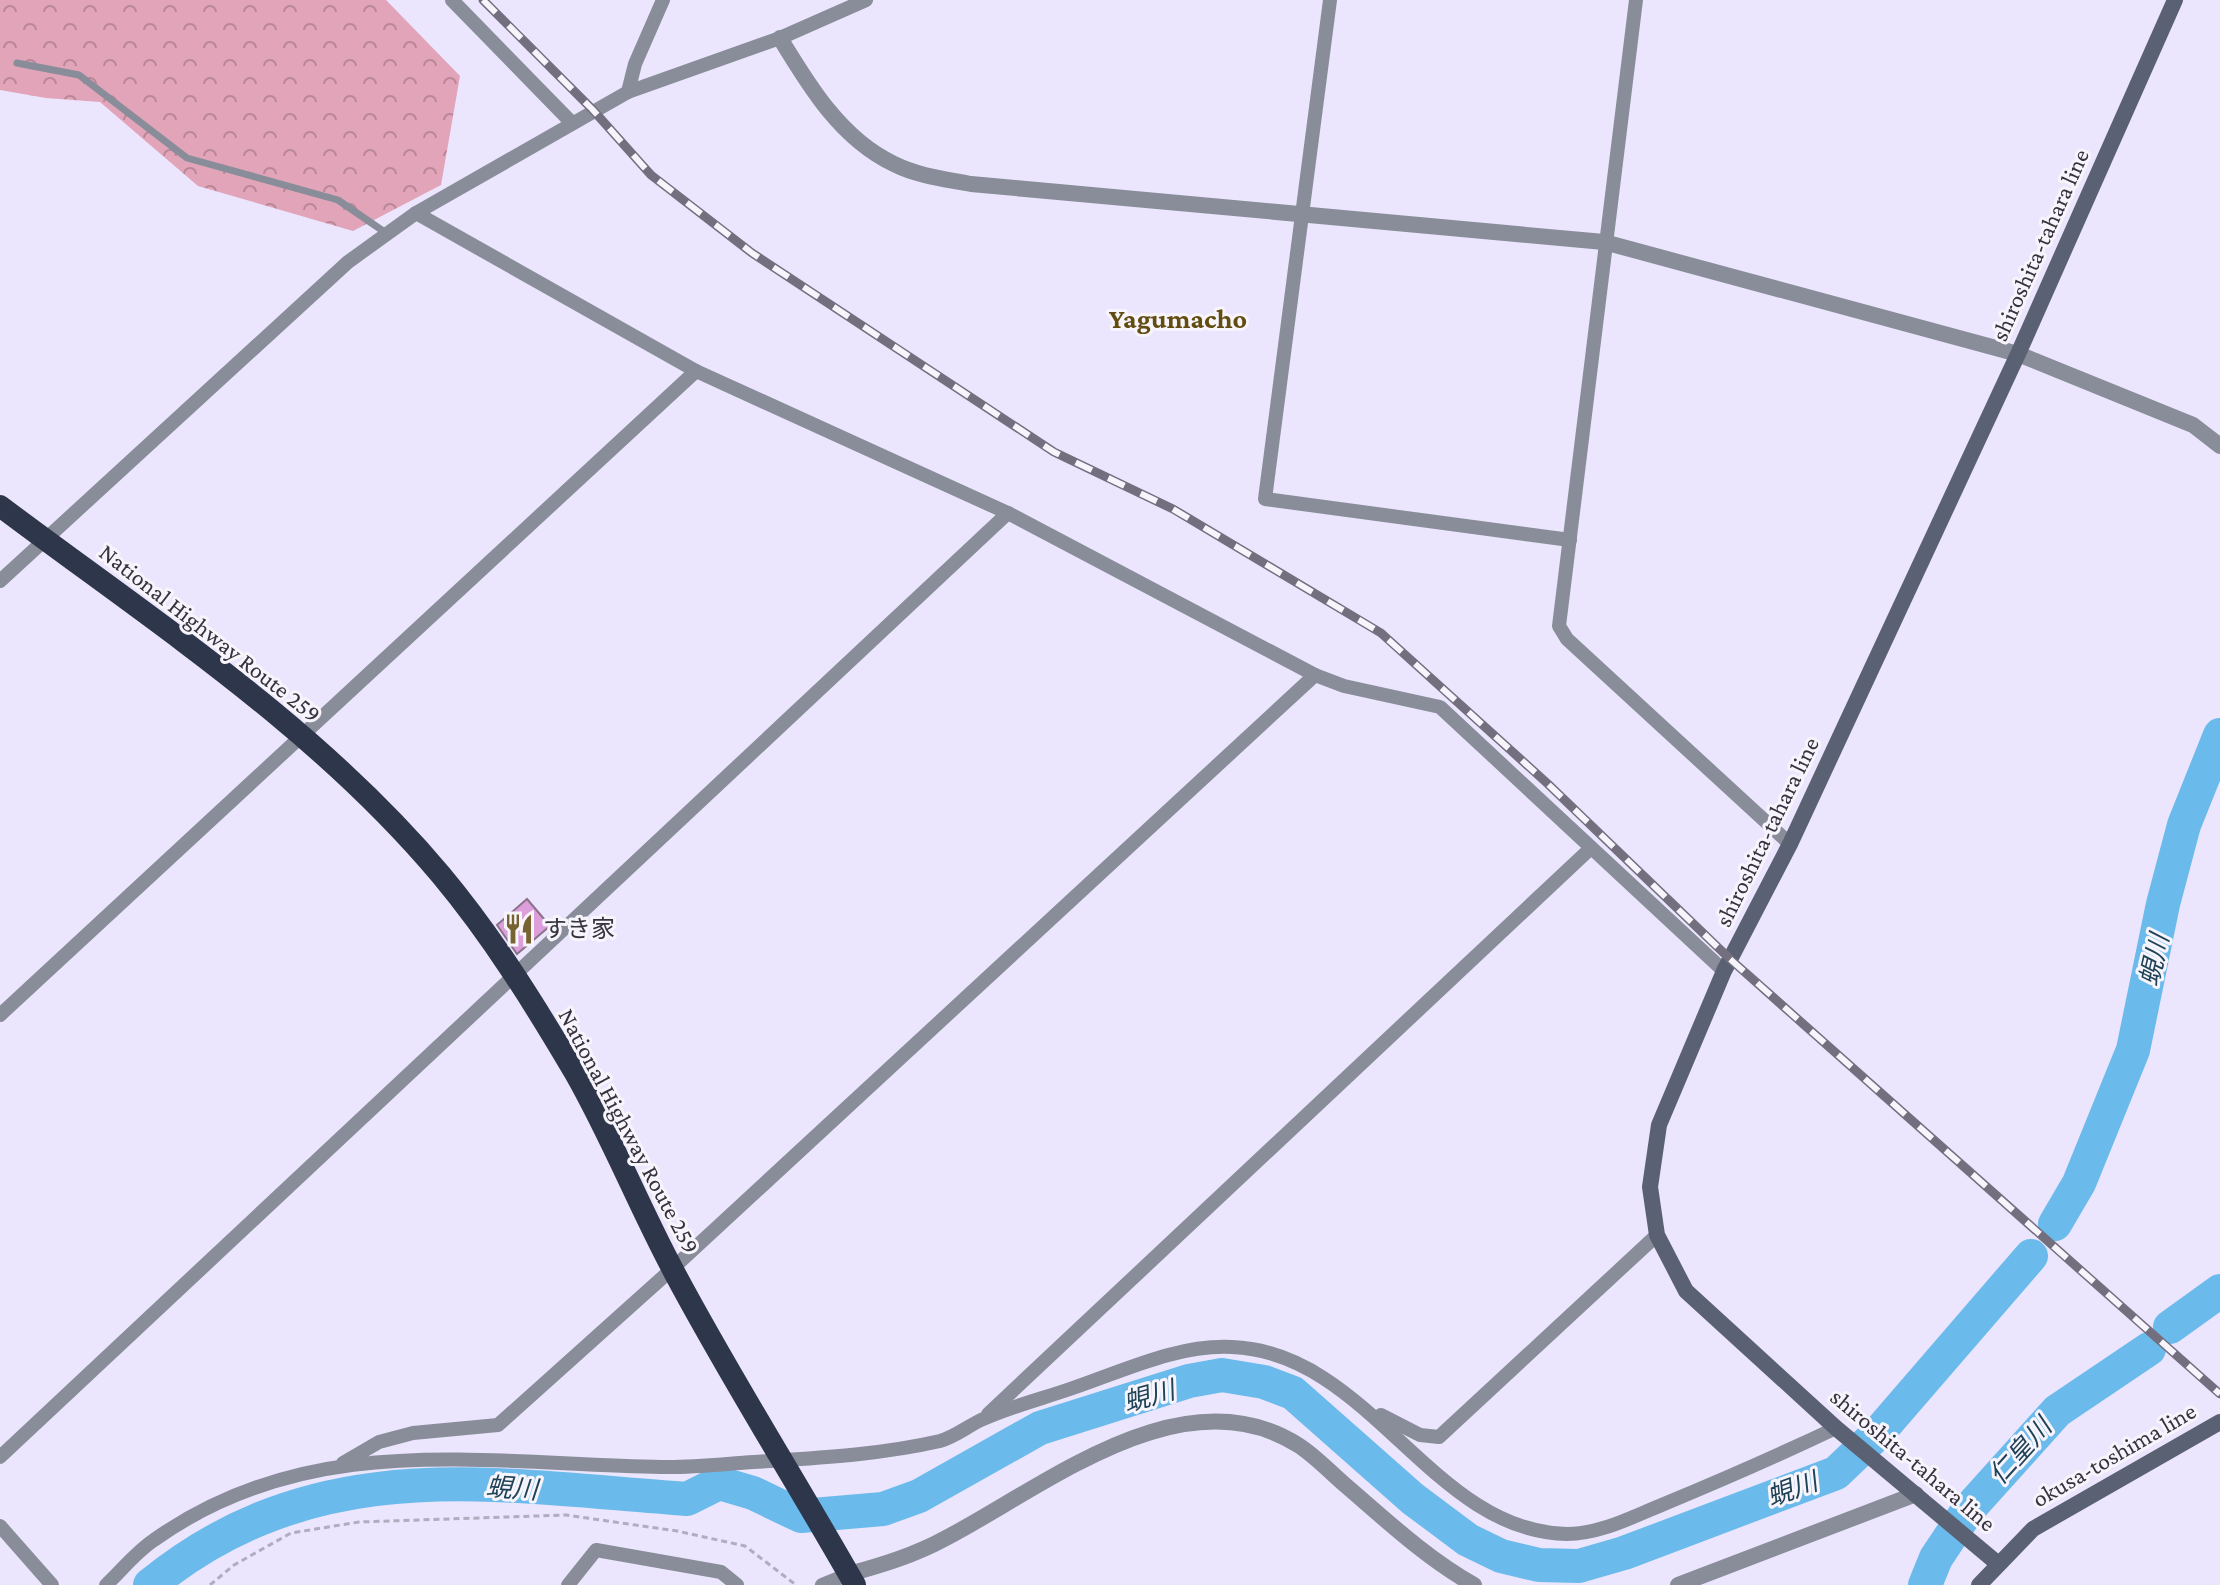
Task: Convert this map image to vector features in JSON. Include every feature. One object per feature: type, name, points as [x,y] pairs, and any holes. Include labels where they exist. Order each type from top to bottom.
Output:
[{"type":"highway","name":"National Highway Route 259","points":[[0,506],[195,650],[302,735],[359,787],[441,876],[516,977],[576,1076],[672,1269],[852,1580]]},
{"type":"main road","name":"shiroshita-tahara line","points":[[1979,1585],[1997,1563],[1836,1428],[1686,1291],[1657,1235],[1650,1187],[1659,1125],[1724,971],[1790,844],[2018,354],[2175,0]]},
{"type":"main road","name":"okusa-toshima line","points":[[1997,1563],[2033,1529],[2220,1422]]},
{"type":"street","points":[[452,0],[571,122]]},
{"type":"street","points":[[628,92],[635,64],[663,0]]},
{"type":"street","points":[[0,581],[348,262],[416,213],[628,92],[780,38],[866,0]]},
{"type":"street","points":[[1330,0],[1265,499],[1570,540]]},
{"type":"street","points":[[1636,0],[1559,626],[1567,639],[1790,844]]},
{"type":"street","points":[[780,38],[815,95],[855,138],[892,163],[915,173],[971,184],[1604,242],[2018,354],[2193,425],[2220,446]]},
{"type":"street","points":[[416,213],[696,371],[1008,513],[1315,675],[1344,686],[1440,707],[1724,971]]},
{"type":"street","points":[[0,1015],[696,371]]},
{"type":"street","points":[[0,1457],[1008,513]]},
{"type":"street","points":[[338,1466],[379,1442],[413,1433],[498,1425],[672,1269],[1315,675]]},
{"type":"street","points":[[983,1419],[1591,848]]},
{"type":"street","points":[[106,1585],[150,1542],[203,1509],[257,1484],[338,1466],[428,1459],[665,1467],[787,1466],[945,1440],[983,1419],[1182,1351],[1232,1346],[1285,1356],[1363,1406],[1420,1435],[1439,1437],[1657,1235]]},
{"type":"street","points":[[1363,1406],[1448,1482],[1491,1513],[1528,1529],[1569,1534],[1604,1528],[1758,1465],[1836,1428]]},
{"type":"street","points":[[822,1585],[852,1580],[943,1540],[1035,1484],[1109,1447],[1203,1421],[1262,1429],[1300,1446],[1427,1555],[1474,1585]]},
{"type":"street","points":[[1678,1585],[1916,1494]]},
{"type":"street","points":[[0,1526],[52,1585]]},
{"type":"street","points":[[568,1585],[596,1550],[721,1572],[737,1585]]},
{"type":"lane","points":[[17,63],[79,75],[187,158],[338,200],[388,234]]},
{"type":"path","points":[[210,1585],[234,1565],[291,1533],[359,1522],[566,1515],[677,1531],[745,1546],[796,1585]]},
{"type":"green space","points":[[0,0],[386,0],[460,76],[441,185],[353,231],[198,186],[100,102],[46,98],[0,90]]},
{"type":"building","name":"すき家","points":[[527,899],[550,926],[517,954],[497,925]]},
{"type":"waterway","name":"蜆川","points":[[2055,1224],[2079,1183],[2133,1050],[2163,904],[2184,825],[2220,735]]},
{"type":"waterway","name":"蜆川","points":[[150,1585],[213,1542],[276,1513],[341,1495],[407,1486],[474,1484],[687,1499],[719,1483],[753,1493],[801,1516],[883,1509],[919,1496],[1040,1428],[1189,1381],[1222,1375],[1264,1382],[1293,1393],[1413,1499],[1468,1540],[1501,1556],[1539,1565],[1579,1566],[1624,1553],[1836,1473],[1879,1432],[2031,1256]]},
{"type":"waterway","name":"仁皇川","points":[[2170,1327],[2220,1291]]},
{"type":"waterway","name":"仁皇川","points":[[1925,1585],[1936,1558],[1968,1510],[2057,1411],[2149,1349]]},
{"type":"railway","points":[[483,0],[592,109],[651,175],[752,253],[1054,452],[1173,509],[1381,633],[1548,784],[1730,959],[2220,1394]]},
{"type":"place","name":"すき家","points":[[519,929]]},
{"type":"district","name":"Yagumacho","points":[[1178,318]]}]
